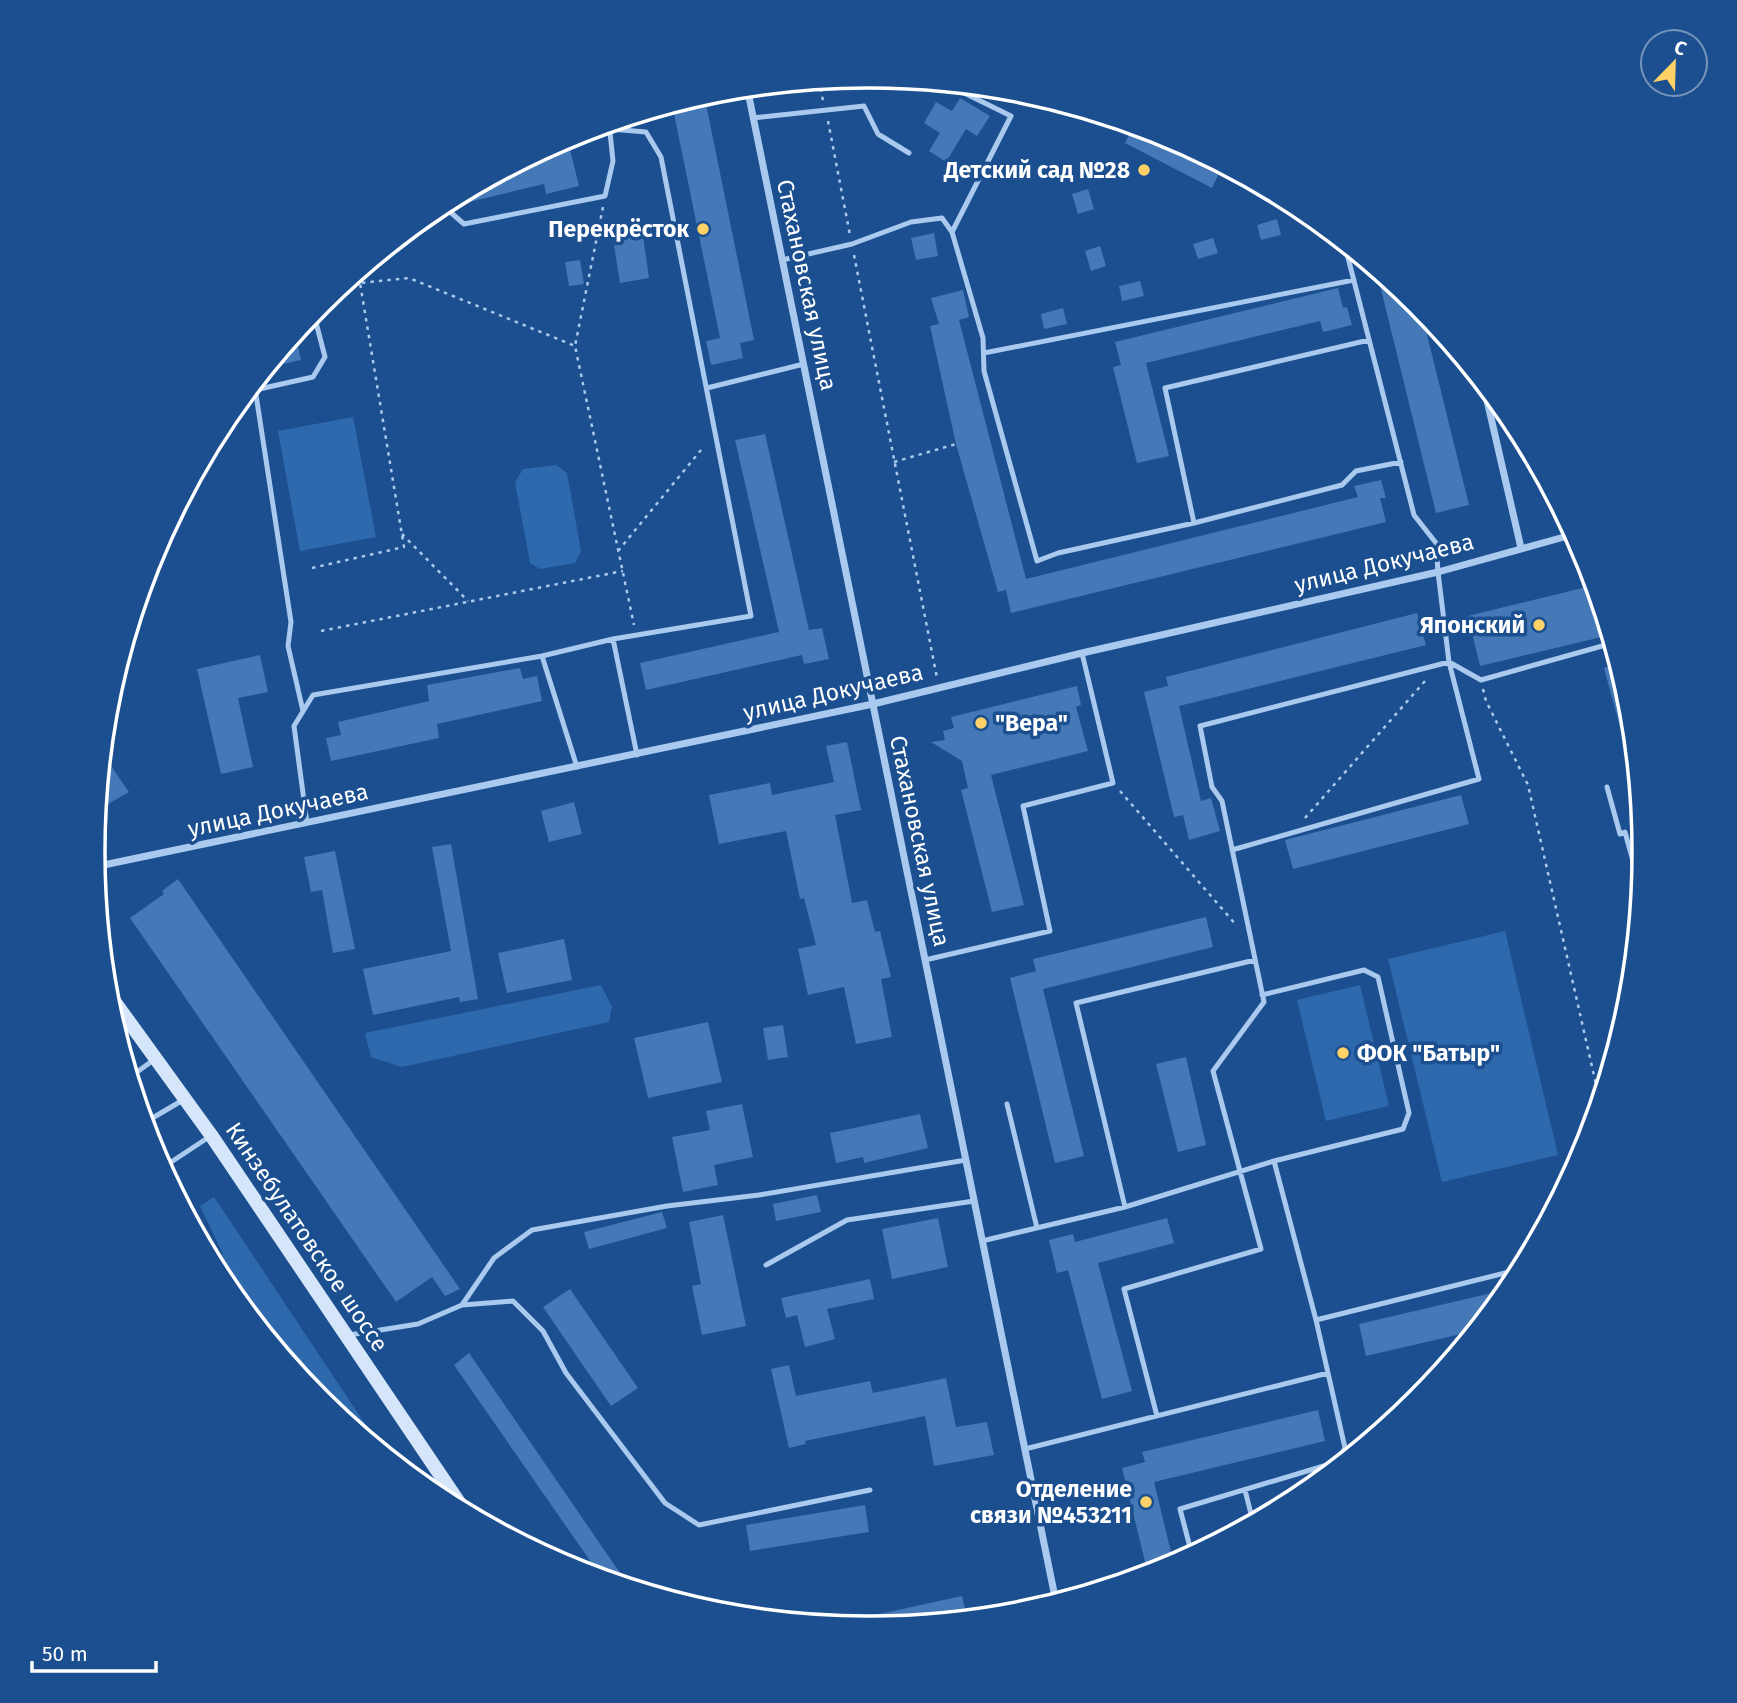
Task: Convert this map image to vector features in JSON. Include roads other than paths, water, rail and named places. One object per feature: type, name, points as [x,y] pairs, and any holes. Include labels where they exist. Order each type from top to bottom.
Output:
[{"type":"main road","name":"Кинзебулатовское шоссе","points":[[122,1012],[211,1135],[451,1492]]},
{"type":"street","name":"Стахановская улица","points":[[749,97],[1054,1592]]},
{"type":"street","points":[[1488,404],[1521,548]]},
{"type":"street","name":"улица Докучаева","points":[[105,865],[873,704],[1082,653],[1438,572],[1564,537]]},
{"type":"lane","points":[[952,232],[1011,116],[966,94]]},
{"type":"lane","points":[[753,118],[863,106],[878,134],[909,153]]},
{"type":"lane","points":[[307,823],[294,726],[313,695],[542,656],[612,639],[751,617],[661,157],[646,132],[623,128]]},
{"type":"lane","points":[[450,212],[464,224],[605,195],[613,161],[610,133]]},
{"type":"lane","points":[[782,260],[852,244],[911,222],[942,218],[952,232],[984,338],[984,371],[1037,561],[1342,485],[1356,471],[1401,462]]},
{"type":"lane","points":[[1232,850],[1479,779],[1449,662],[1436,543],[1414,515],[1348,256]]},
{"type":"lane","points":[[984,353],[1354,280]]},
{"type":"lane","points":[[260,389],[313,377],[325,357],[316,324]]},
{"type":"lane","points":[[1194,523],[1165,388],[1369,340]]},
{"type":"lane","points":[[707,388],[804,364]]},
{"type":"lane","points":[[256,395],[291,622],[288,646],[303,711]]},
{"type":"lane","points":[[612,639],[636,755]]},
{"type":"lane","points":[[1157,1416],[1124,1289],[1261,1249],[1213,1071],[1264,1002],[1222,801],[1212,787],[1200,726],[1449,662],[1481,680],[1604,646]]},
{"type":"lane","points":[[925,960],[1050,931],[1023,806],[1113,783],[1082,653]]},
{"type":"lane","points":[[542,656],[577,767]]},
{"type":"lane","points":[[1607,786],[1620,834],[1625,832],[1632,858]]},
{"type":"lane","points":[[1125,1207],[1076,1003],[1255,960]]},
{"type":"lane","points":[[982,1241],[1125,1207],[1273,1161],[1403,1129],[1409,1113],[1378,977],[1364,970],[1262,995]]},
{"type":"lane","points":[[125,1025],[129,1022]]},
{"type":"lane","points":[[138,1072],[155,1059]]},
{"type":"lane","points":[[153,1118],[185,1099]]},
{"type":"lane","points":[[1007,1104],[1037,1228]]},
{"type":"lane","points":[[171,1162],[211,1135]]},
{"type":"lane","points":[[462,1306],[494,1258],[532,1230],[667,1206],[759,1195],[966,1160]]},
{"type":"lane","points":[[1273,1161],[1316,1320],[1344,1449]]},
{"type":"lane","points":[[766,1265],[847,1220],[974,1201]]},
{"type":"lane","points":[[1316,1320],[1506,1273]]},
{"type":"lane","points":[[345,1336],[418,1324],[462,1306],[513,1301],[543,1331],[566,1373],[665,1503],[699,1525],[870,1490]]},
{"type":"lane","points":[[1025,1449],[1328,1373]]},
{"type":"lane","points":[[1189,1544],[1180,1509],[1322,1467]]},
{"type":"lane","points":[[1245,1490],[1251,1513]]},
{"type":"place","name":"Детский сад №28","points":[[1144,170]]},
{"type":"place","name":"Перекрёсток","points":[[703,229]]},
{"type":"place","name":"Японский","points":[[1539,625]]},
{"type":"place","name":"\"Вера\"","points":[[981,723]]},
{"type":"place","name":"ФОК \"Батыр\"","points":[[1343,1053]]},
{"type":"place","name":"Отделение связи №453211","points":[[1146,1502]]}]
